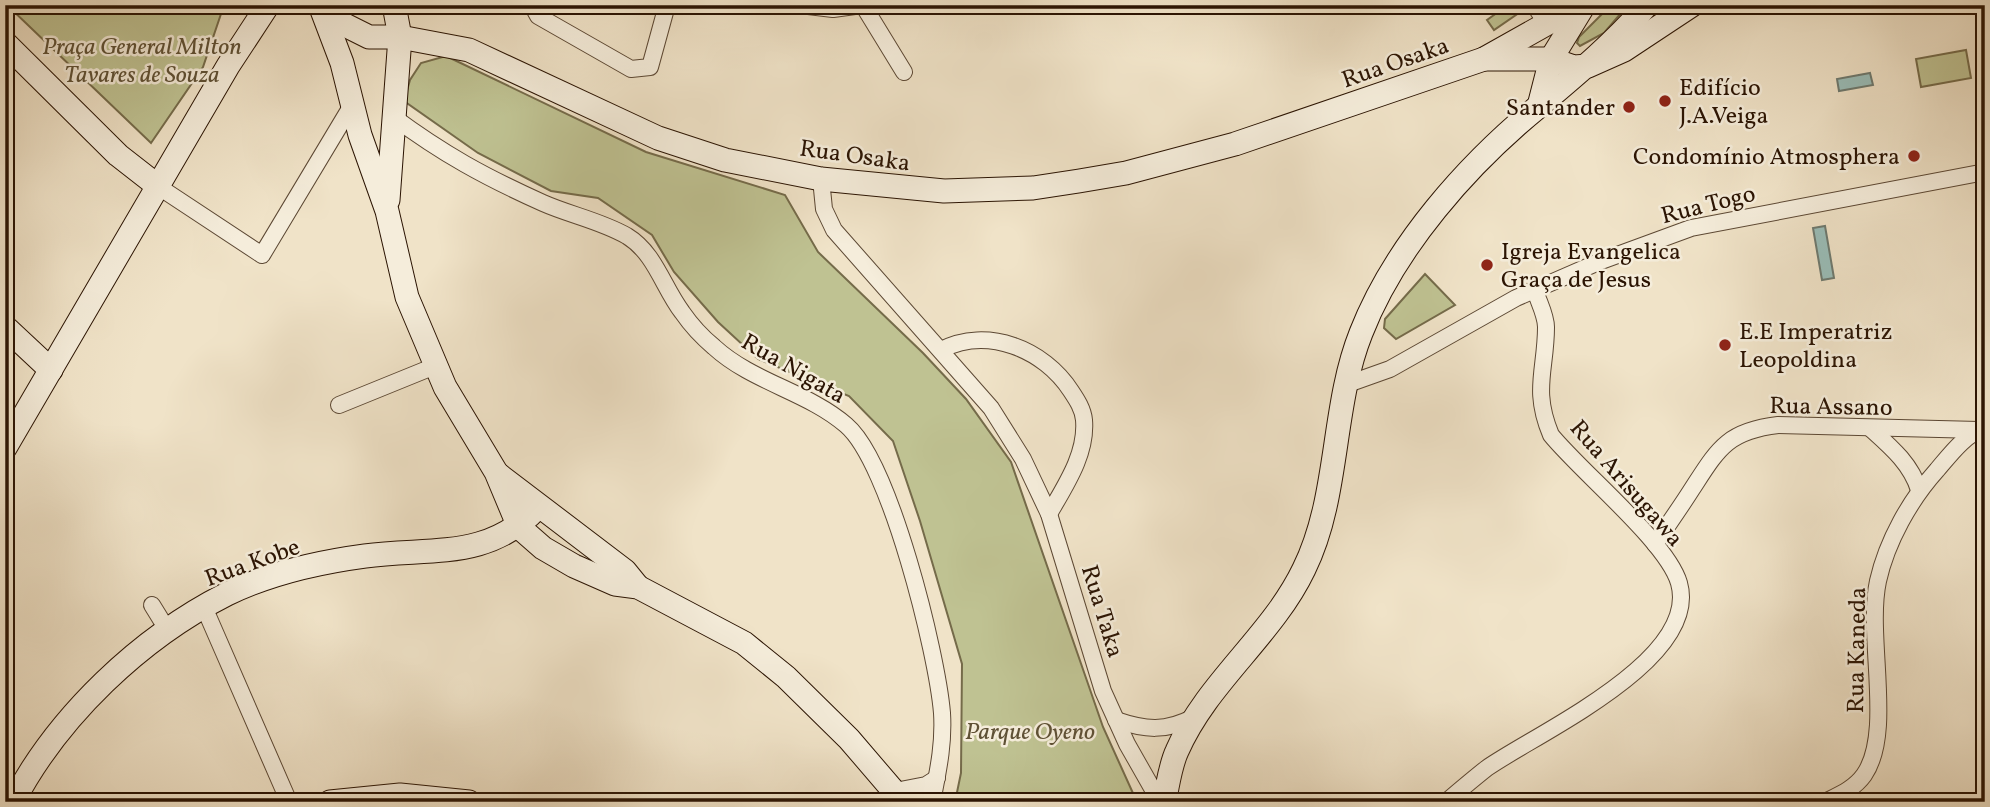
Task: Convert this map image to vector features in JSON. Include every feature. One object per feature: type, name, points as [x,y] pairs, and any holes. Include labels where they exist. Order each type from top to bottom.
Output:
[{"type":"main road","points":[[228,66],[231,48],[247,5]]},
{"type":"main road","points":[[5,448],[228,66],[268,5]]},
{"type":"main road","points":[[320,5],[342,63],[352,105],[387,211],[407,297],[435,366],[459,413],[496,471],[519,527],[543,548],[574,566],[615,584],[638,587],[718,628],[755,652],[849,739],[899,796]]},
{"type":"main road","name":"Rua Osaka","points":[[320,5],[345,25],[369,37],[400,37],[469,50],[658,138],[725,160],[821,179],[905,189],[993,191],[1126,173],[1235,144],[1484,59]]},
{"type":"main road","points":[[387,211],[400,37],[394,5]]},
{"type":"main road","points":[[1484,59],[1536,15],[1582,5]]},
{"type":"main road","points":[[1539,106],[1550,60],[1582,5]]},
{"type":"main road","points":[[1162,802],[1176,753],[1196,716],[1266,628],[1306,567],[1327,496],[1345,385],[1360,334],[1374,303],[1412,243],[1448,196],[1539,106],[1588,66],[1647,5]]},
{"type":"main road","points":[[1484,59],[1550,60],[1574,67],[1588,66],[1624,50],[1691,6]]},
{"type":"main road","points":[[5,43],[118,155],[159,187]]},
{"type":"main road","points":[[5,327],[51,370]]},
{"type":"main road","points":[[496,471],[537,507],[625,571],[638,587]]},
{"type":"main road","name":"Rua Kobe","points":[[13,802],[33,764],[109,679],[168,631],[204,607],[229,593],[281,575],[365,556],[468,547],[496,539],[519,527],[537,507]]},
{"type":"main road","points":[[330,802],[399,798],[469,802]]},
{"type":"street","points":[[532,5],[538,16],[631,69],[650,67],[667,5]]},
{"type":"street","points":[[800,5],[833,9],[862,5],[904,72]]},
{"type":"street","points":[[159,187],[262,255],[352,105]]},
{"type":"street","name":"Rua Nigata","points":[[392,116],[447,156],[474,170],[546,204],[626,236],[649,256],[681,312],[731,362],[832,416],[854,433],[870,459],[914,578],[942,711],[943,745],[932,802]]},
{"type":"street","name":"Rua Togo","points":[[1345,385],[1390,369],[1479,317],[1535,290],[1601,261],[1691,228],[1985,172]]},
{"type":"street","name":"Rua Taka","points":[[821,179],[824,209],[834,230],[907,316],[941,350],[1005,428],[1049,514],[1103,691],[1116,720],[1162,802]]},
{"type":"street","name":"Rua Arisugawa","points":[[1446,802],[1488,768],[1571,718],[1623,680],[1670,636],[1678,620],[1679,583],[1655,544],[1551,435],[1544,417],[1539,377],[1546,324],[1535,290]]},
{"type":"street","points":[[941,350],[954,343],[973,340],[1025,349],[1056,370],[1080,404],[1084,420],[1082,448],[1071,476],[1049,514]]},
{"type":"street","points":[[339,405],[435,366]]},
{"type":"street","name":"Rua Assano","points":[[1655,544],[1718,449],[1734,436],[1754,428],[1778,425],[1871,429],[1982,429]]},
{"type":"street","points":[[1871,429],[1914,474],[1919,490]]},
{"type":"street","name":"Rua Kaneda","points":[[1825,802],[1855,785],[1873,756],[1877,737],[1874,644],[1878,582],[1889,546],[1919,490],[1955,450],[1982,429]]},
{"type":"street","points":[[152,605],[168,631]]},
{"type":"street","points":[[204,607],[289,802]]},
{"type":"street","points":[[1116,720],[1159,730],[1177,726],[1196,716]]},
{"type":"street","points":[[899,796],[937,778]]},
{"type":"green space","name":"Praça General Milton Tavares de Souza","points":[[7,5],[224,5],[203,67],[151,143]]},
{"type":"green space","points":[[1508,5],[1524,5],[1526,8],[1494,30],[1487,20]]},
{"type":"green space","points":[[1611,5],[1628,5],[1604,33],[1580,46],[1577,43],[1579,37]]},
{"type":"green space","points":[[1966,50],[1971,78],[1921,87],[1916,59]]},
{"type":"green space","name":"Parque Oyeno","points":[[446,56],[646,152],[785,195],[818,252],[923,353],[966,399],[1011,462],[1103,727],[1137,802],[955,802],[961,773],[962,664],[920,521],[893,441],[849,396],[758,359],[718,322],[674,272],[652,235],[598,198],[551,191],[478,153],[404,101],[410,80],[421,63]]},
{"type":"green space","points":[[1425,274],[1455,305],[1396,339],[1384,328],[1385,319]]},
{"type":"water","points":[[1870,73],[1873,85],[1839,91],[1837,79]]},
{"type":"water","points":[[1825,226],[1834,278],[1822,280],[1813,228]]},
{"type":"place","name":"Edifício J.A.Veiga","points":[[1665,101]]},
{"type":"place","name":"Santander","points":[[1629,107]]},
{"type":"place","name":"Condomínio Atmosphera","points":[[1914,156]]},
{"type":"place","name":"Igreja Evangelica Graça de Jesus","points":[[1487,265]]},
{"type":"place","name":"E.E Imperatriz Leopoldina","points":[[1725,345]]}]
